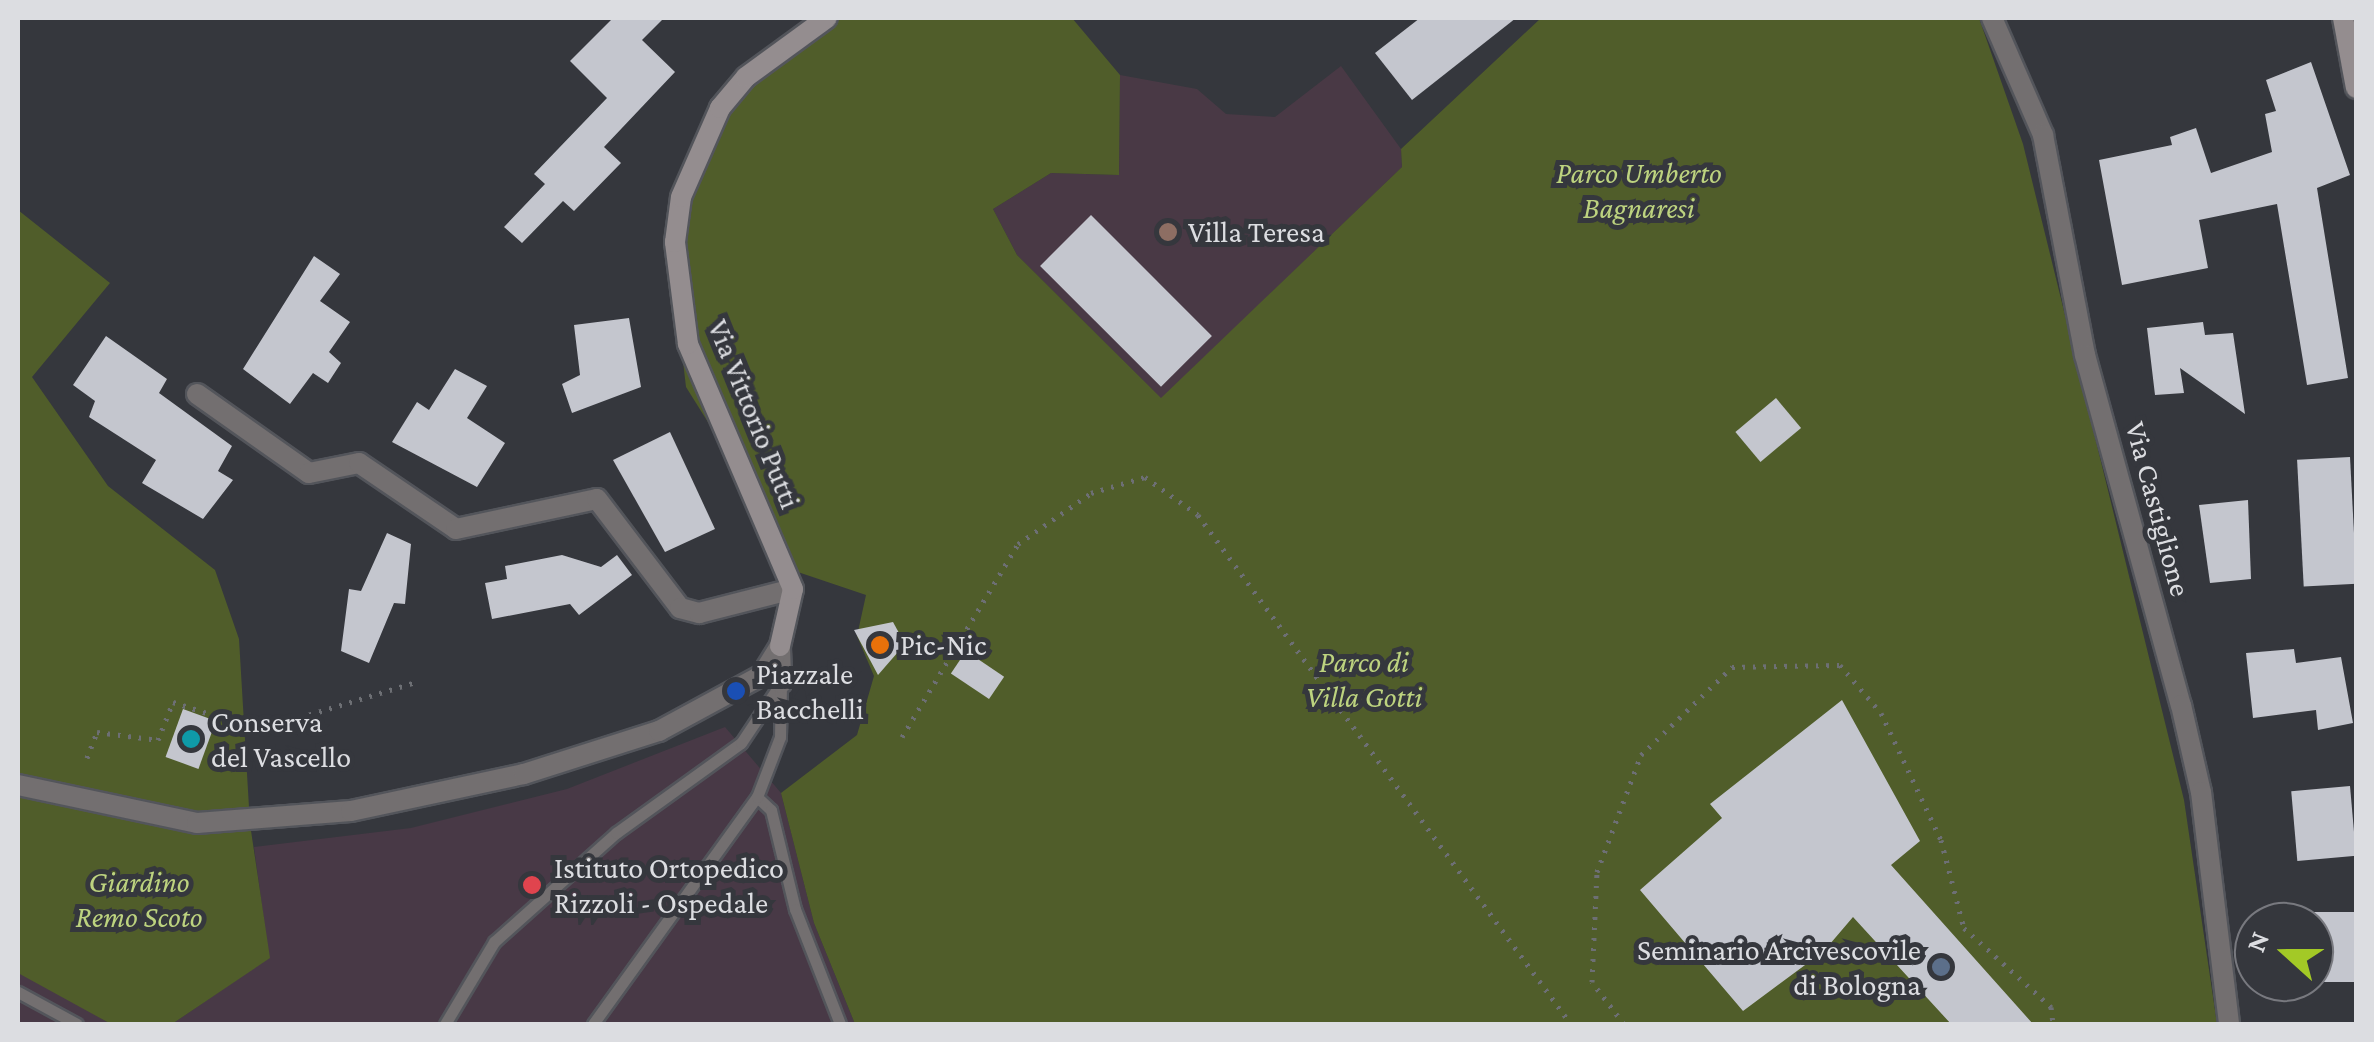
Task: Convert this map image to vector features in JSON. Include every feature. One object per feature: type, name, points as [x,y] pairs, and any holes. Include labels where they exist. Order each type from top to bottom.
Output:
[{"type":"street","name":"Via Vittorio Putti","points":[[793,588],[688,344],[674,242],[681,198],[720,108],[746,77],[827,18]]},
{"type":"street","name":"Via Castiglione","points":[[1992,18],[2044,135],[2084,355],[2181,705],[2201,792],[2229,1024]]},
{"type":"street","points":[[2343,18],[2356,88]]},
{"type":"street","points":[[197,394],[309,474],[359,463],[456,529],[597,499],[680,608],[699,612],[793,588],[780,646],[781,683]]},
{"type":"street","points":[[18,785],[197,823],[352,810],[524,774],[659,731],[762,675],[780,646]]},
{"type":"lane","points":[[593,1024],[757,797],[780,737],[781,683]]},
{"type":"lane","points":[[445,1024],[494,942],[616,833],[741,743],[781,683]]},
{"type":"lane","points":[[757,797],[777,828],[796,909],[840,1024]]},
{"type":"lane","points":[[18,992],[77,1024]]},
{"type":"path","points":[[902,737],[1018,544],[1090,493],[1146,477],[1198,515],[1571,1024]]},
{"type":"path","points":[[1624,1024],[1592,982],[1597,872],[1641,755],[1732,668],[1840,665],[1882,712],[1941,840],[1964,928],[2051,1007],[2053,1024]]},
{"type":"path","points":[[87,758],[96,732],[158,740],[173,702],[259,730],[418,681]]},
{"type":"shaded area","name":"Villa Teresa","points":[[1341,66],[1401,149],[1402,167],[1161,399],[1017,255],[993,209],[1051,173],[1119,175],[1120,75],[1197,89],[1226,114],[1275,117]]},
{"type":"shaded area","name":"Istituto Ortopedico Rizzoli - Ospedale","points":[[725,727],[781,793],[814,923],[855,1024],[172,1024],[269,958],[254,847],[411,828],[567,789]]},
{"type":"shaded area","points":[[18,973],[32,978],[111,1024],[18,1024]]},
{"type":"green space","name":"Parco di Villa Gotti","points":[[817,18],[1072,18],[1120,75],[1119,175],[1051,173],[993,209],[1017,255],[1161,398],[1402,167],[1401,149],[1541,18],[1979,18],[2023,144],[2184,800],[2217,1024],[855,1024],[814,923],[781,793],[857,735],[874,676],[857,636],[866,595],[783,567],[776,531],[686,387],[671,259],[706,117]]},
{"type":"green space","name":"Giardino Remo Scoto","points":[[18,210],[110,283],[32,377],[108,486],[215,570],[239,639],[250,824],[270,958],[172,1024],[111,1024],[18,973]]},
{"type":"building","points":[[613,18],[664,18],[642,40],[675,72],[604,147],[621,163],[574,211],[563,201],[522,243],[504,227],[545,184],[534,174],[607,98],[570,61]]},
{"type":"building","points":[[1420,18],[1516,18],[1412,100],[1375,53]]},
{"type":"building","points":[[2311,62],[2350,175],[2317,188],[2348,378],[2307,385],[2277,204],[2199,220],[2208,268],[2122,285],[2099,160],[2172,145],[2170,137],[2196,128],[2211,173],[2272,152],[2265,114],[2276,111],[2266,80]]},
{"type":"building","points":[[1091,215],[1212,336],[1161,387],[1040,266]]},
{"type":"building","points":[[314,256],[340,274],[320,301],[350,322],[329,352],[341,363],[328,383],[313,373],[290,404],[243,369]]},
{"type":"building","points":[[629,318],[641,387],[572,413],[562,384],[580,375],[574,325]]},
{"type":"building","points":[[2203,322],[2205,335],[2233,333],[2245,414],[2180,368],[2184,393],[2155,395],[2147,328]]},
{"type":"building","points":[[106,336],[167,379],[159,393],[232,446],[218,471],[233,480],[203,519],[142,483],[156,460],[89,417],[95,401],[73,385]]},
{"type":"building","points":[[455,369],[487,386],[467,418],[505,443],[477,487],[392,442],[417,402],[429,410]]},
{"type":"building","points":[[1776,398],[1801,428],[1760,462],[1735,432]]},
{"type":"building","points":[[670,432],[715,529],[665,552],[613,460]]},
{"type":"building","points":[[2350,457],[2356,584],[2304,587],[2297,460]]},
{"type":"building","points":[[2248,500],[2251,579],[2210,583],[2199,505]]},
{"type":"building","points":[[387,533],[411,544],[405,604],[394,603],[369,663],[341,651],[349,589],[361,591]]},
{"type":"building","points":[[562,555],[601,567],[617,555],[632,575],[579,615],[570,604],[492,619],[485,583],[507,579],[505,566]]},
{"type":"building","name":"Pic-Nic","points":[[893,622],[905,644],[878,675],[854,630]]},
{"type":"building","points":[[2294,649],[2296,663],[2341,657],[2353,723],[2318,730],[2316,710],[2253,718],[2246,653]]},
{"type":"building","points":[[966,651],[1004,677],[989,699],[951,673]]},
{"type":"building","points":[[1842,700],[1920,841],[1891,865],[2033,1024],[1951,1024],[1853,917],[1824,951],[1743,1011],[1640,890],[1722,818],[1710,804]]},
{"type":"building","name":"Conserva del Vascello","points":[[183,709],[216,721],[198,769],[166,757]]},
{"type":"building","points":[[2350,786],[2356,856],[2297,861],[2291,791]]},
{"type":"building","points":[[2334,912],[2356,912],[2356,982],[2334,982]]},
{"type":"place","name":"Villa Teresa","points":[[1168,232]]},
{"type":"place","name":"Pic-Nic","points":[[880,645]]},
{"type":"place","name":"Piazzale Bacchelli","points":[[736,691]]},
{"type":"place","name":"Conserva del Vascello","points":[[191,739]]},
{"type":"place","name":"Istituto Ortopedico Rizzoli - Ospedale","points":[[532,885]]},
{"type":"place","name":"Seminario Arcivescovile di Bologna","points":[[1941,967]]},
{"type":"park label","name":"Parco Umberto Bagnaresi","points":[[1639,190]]}]
